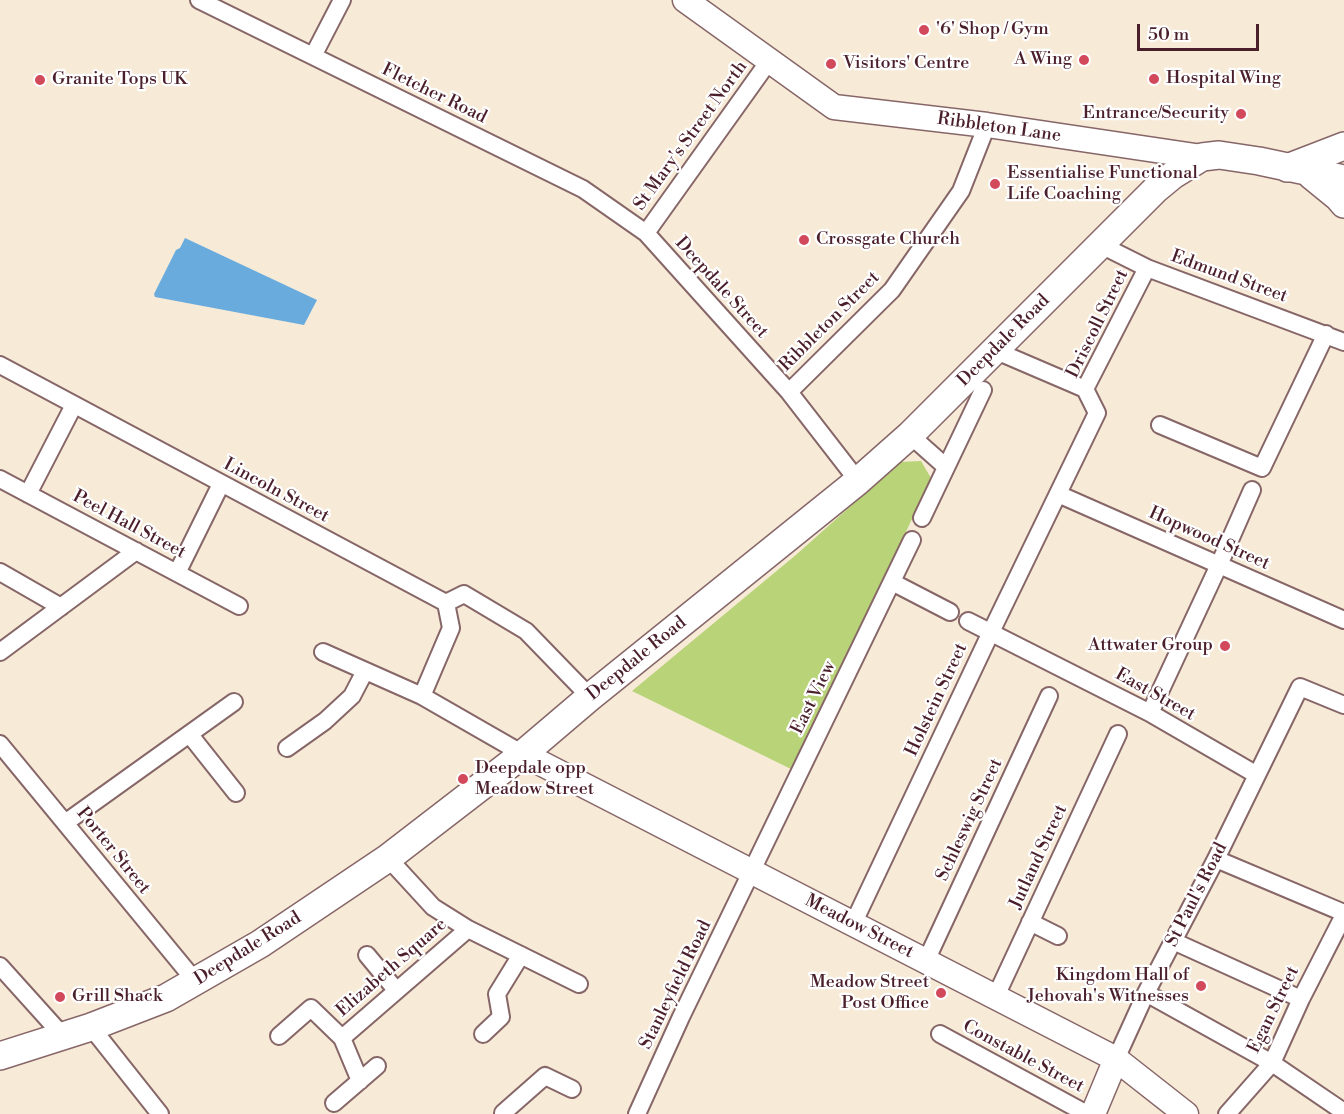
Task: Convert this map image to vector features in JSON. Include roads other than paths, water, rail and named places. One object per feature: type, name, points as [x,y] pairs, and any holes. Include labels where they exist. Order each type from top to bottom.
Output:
[{"type":"main road","points":[[1344,146],[1297,170],[1338,197],[1344,204]]},
{"type":"main road","name":"Ribbleton Lane","points":[[1202,158],[1219,155],[1344,179]]},
{"type":"main road","name":"Deepdale Road","points":[[0,1056],[96,1025],[166,998],[260,944],[388,858],[523,754],[590,697],[858,482],[910,435],[1156,189],[1173,175],[1202,158]]},
{"type":"street","name":"Fletcher Road","points":[[199,0],[583,189],[646,233]]},
{"type":"street","points":[[313,56],[342,0]]},
{"type":"street","name":"Ribbleton Lane","points":[[685,0],[834,107],[987,125],[1202,158]]},
{"type":"street","name":"St Mary's Street North","points":[[646,233],[769,61]]},
{"type":"street","name":"Ribbleton Street","points":[[789,392],[892,290],[961,191],[987,125]]},
{"type":"street","points":[[1137,148],[1154,166],[1156,189]]},
{"type":"street","name":"Deepdale Street","points":[[646,233],[789,392],[858,482]]},
{"type":"street","name":"Edmund Street","points":[[1101,245],[1147,268],[1344,342]]},
{"type":"street","name":"Driscoll Street","points":[[1058,494],[1097,413],[1085,389],[1147,268]]},
{"type":"street","points":[[1160,425],[1262,468],[1326,334]]},
{"type":"street","points":[[994,350],[1085,389]]},
{"type":"street","name":"Lincoln Street","points":[[0,365],[446,603]]},
{"type":"street","points":[[922,518],[983,390]]},
{"type":"street","points":[[28,494],[74,405]]},
{"type":"street","points":[[910,435],[946,467]]},
{"type":"street","name":"Peel Hall Street","points":[[0,479],[239,606]]},
{"type":"street","points":[[177,573],[221,484]]},
{"type":"street","points":[[1150,713],[1220,565],[1252,490]]},
{"type":"street","name":"Hopwood Street","points":[[1058,494],[1344,620]]},
{"type":"street","name":"Holstein Street","points":[[853,924],[990,632],[1058,494]]},
{"type":"street","name":"East View","points":[[752,873],[912,540]]},
{"type":"street","points":[[0,652],[136,551]]},
{"type":"street","points":[[0,572],[61,606]]},
{"type":"street","points":[[892,582],[950,612]]},
{"type":"street","points":[[422,696],[451,628],[446,603],[464,594],[526,631],[590,697]]},
{"type":"street","name":"East Street","points":[[968,621],[1150,713],[1257,775]]},
{"type":"street","points":[[323,652],[422,696],[523,754]]},
{"type":"street","points":[[287,748],[325,720],[352,696],[366,671]]},
{"type":"street","name":"St Paul's Road","points":[[1093,1114],[1146,993],[1216,859],[1300,687],[1344,705]]},
{"type":"street","name":"Schleswig Street","points":[[926,961],[1049,696]]},
{"type":"street","points":[[65,823],[234,702]]},
{"type":"street","name":"Jutland Street","points":[[996,996],[1118,734]]},
{"type":"street","points":[[190,735],[236,794]]},
{"type":"street","name":"Porter Street","points":[[0,744],[196,982]]},
{"type":"street","name":"Meadow Street","points":[[523,754],[1116,1059],[1186,1114]]},
{"type":"street","points":[[388,858],[433,907],[468,929],[579,984]]},
{"type":"street","points":[[1216,859],[1344,914]]},
{"type":"street","name":"Stanleyfield Road","points":[[637,1114],[681,1017],[752,873]]},
{"type":"street","name":"Egan Street","points":[[1227,1114],[1272,1063],[1344,914]]},
{"type":"street","points":[[1030,922],[1058,936]]},
{"type":"street","name":"Elizabeth Square","points":[[342,1038],[468,929]]},
{"type":"street","points":[[1173,941],[1301,999]]},
{"type":"street","points":[[483,1034],[501,1017],[497,994],[514,951]]},
{"type":"street","points":[[366,955],[396,990]]},
{"type":"street","points":[[0,966],[63,1036]]},
{"type":"street","points":[[1146,993],[1272,1063],[1344,1112]]},
{"type":"street","points":[[279,1036],[310,1008],[342,1038],[360,1081]]},
{"type":"street","points":[[96,1025],[160,1114]]},
{"type":"street","name":"Constable Street","points":[[940,1035],[1088,1114]]},
{"type":"street","points":[[334,1102],[377,1066]]},
{"type":"street","points":[[503,1114],[545,1076],[573,1089]]},
{"type":"water","points":[[185,238],[317,300],[304,325],[155,297],[154,294],[176,250],[180,248]]},
{"type":"place","name":"'6' Shop / Gym","points":[[924,30]]},
{"type":"place","name":"A Wing","points":[[1084,60]]},
{"type":"place","name":"Visitors' Centre","points":[[831,64]]},
{"type":"place","name":"Hospital Wing","points":[[1154,79]]},
{"type":"place","name":"Granite Tops UK","points":[[40,80]]},
{"type":"place","name":"Entrance/Security","points":[[1241,114]]},
{"type":"place","name":"Essentialise Functional Life Coaching","points":[[995,184]]},
{"type":"place","name":"Crossgate Church","points":[[804,240]]},
{"type":"place","name":"Attwater Group","points":[[1225,646]]},
{"type":"place","name":"Deepdale opp Meadow Street","points":[[463,779]]},
{"type":"place","name":"Kingdom Hall of Jehovah's Witnesses","points":[[1201,986]]},
{"type":"place","name":"Meadow Street Post Office","points":[[941,993]]},
{"type":"place","name":"Grill Shack","points":[[60,997]]}]
